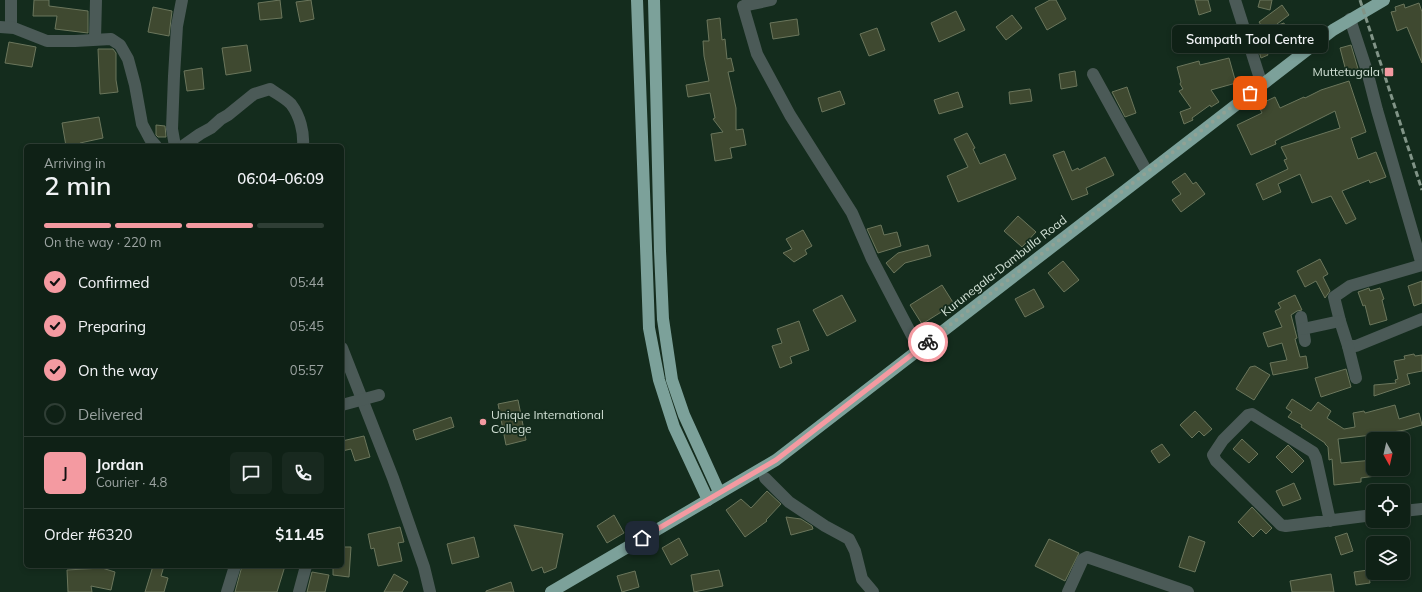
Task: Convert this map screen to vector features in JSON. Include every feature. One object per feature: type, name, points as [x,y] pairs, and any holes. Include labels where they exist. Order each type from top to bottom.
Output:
[{"type":"highway","points":[[637,0],[649,328],[659,380],[674,427],[708,500]]},
{"type":"highway","points":[[654,0],[663,319],[672,380],[681,408],[720,492]]},
{"type":"highway","name":"Kurunegala-Dambulla Road","points":[[551,592],[776,460],[1147,172],[1333,30],[1384,0]]},
{"type":"street","points":[[11,0],[6,27],[46,41],[111,39],[120,44],[128,59],[142,124],[154,144]]},
{"type":"street","points":[[95,39],[96,0]]},
{"type":"street","points":[[175,144],[172,129],[174,76],[177,26],[182,0]]},
{"type":"street","points":[[771,0],[743,6],[757,54],[790,115],[852,213],[872,259],[919,349]]},
{"type":"street","points":[[1235,0],[1262,85]]},
{"type":"street","points":[[1350,20],[1367,72],[1422,265],[1350,286],[1334,297],[1356,378]]},
{"type":"street","points":[[1093,74],[1147,172]]},
{"type":"street","points":[[186,144],[210,128],[221,118],[228,115],[254,94],[270,89],[290,104],[294,110],[300,121],[302,130],[302,144]]},
{"type":"street","points":[[1303,329],[1340,320]]},
{"type":"street","points":[[1348,346],[1356,346],[1422,320]]},
{"type":"street","points":[[344,353],[393,478],[424,567],[430,592]]},
{"type":"street","points":[[344,405],[379,395]]},
{"type":"street","points":[[1330,521],[1316,458],[1313,452],[1252,414],[1248,415],[1223,440],[1213,455],[1216,462],[1282,525],[1286,526],[1330,521],[1366,515]]},
{"type":"street","points":[[765,478],[789,502],[825,526],[849,539],[855,551],[862,579],[873,592]]},
{"type":"street","points":[[1410,510],[1422,509]]},
{"type":"street","points":[[1068,592],[1083,559],[1087,557],[1188,592]]},
{"type":"street","points":[[227,592],[234,568]]},
{"type":"street","points":[[300,592],[306,568]]},
{"type":"building","points":[[34,0],[49,0],[49,6],[88,11],[88,33],[55,29],[57,16],[33,16]]},
{"type":"building","points":[[280,0],[282,18],[260,20],[258,3]]},
{"type":"building","points":[[311,0],[314,19],[300,22],[296,2]]},
{"type":"building","points":[[1050,0],[1056,0],[1066,19],[1047,30],[1035,8]]},
{"type":"building","points":[[1195,0],[1208,0],[1211,11],[1199,15]]},
{"type":"building","points":[[1260,0],[1272,0],[1270,10],[1258,7]]},
{"type":"building","points":[[1419,3],[1422,12],[1422,63],[1407,27],[1397,31],[1391,12],[1396,11],[1395,7],[1404,4],[1405,8]]},
{"type":"building","points":[[1282,5],[1289,15],[1277,24],[1284,23],[1285,26],[1262,42],[1268,55],[1261,58],[1254,34],[1264,30],[1259,22]]},
{"type":"building","points":[[153,7],[172,11],[169,36],[148,32]]},
{"type":"building","points":[[956,11],[965,30],[939,42],[931,23]]},
{"type":"building","points":[[1012,15],[1022,28],[1006,40],[996,27]]},
{"type":"building","points":[[720,18],[722,40],[725,39],[727,59],[731,58],[734,71],[728,72],[736,108],[736,130],[743,129],[746,145],[730,148],[732,158],[715,161],[711,134],[723,132],[713,119],[715,118],[710,93],[688,97],[686,85],[709,81],[704,56],[703,41],[709,41],[707,20]]},
{"type":"building","points":[[797,19],[799,35],[773,39],[770,23]]},
{"type":"building","points":[[877,28],[885,50],[869,56],[860,34]]},
{"type":"building","points":[[9,42],[36,47],[32,67],[5,63]]},
{"type":"building","points":[[247,45],[251,71],[226,75],[222,48]]},
{"type":"building","points":[[1351,45],[1359,72],[1347,75],[1340,48]]},
{"type":"building","points":[[98,49],[113,49],[116,53],[116,80],[118,92],[100,94]]},
{"type":"building","points":[[1229,58],[1236,83],[1211,90],[1219,102],[1211,107],[1210,105],[1192,118],[1193,120],[1184,124],[1180,112],[1191,108],[1179,91],[1183,89],[1180,84],[1181,82],[1177,67],[1199,61],[1200,65]]},
{"type":"building","points":[[202,68],[204,89],[187,91],[184,71]]},
{"type":"building","points":[[1075,71],[1077,86],[1061,89],[1059,74]]},
{"type":"building","points":[[1349,81],[1366,132],[1351,138],[1358,159],[1376,152],[1386,177],[1370,183],[1369,180],[1342,191],[1356,219],[1346,224],[1331,196],[1312,203],[1300,174],[1278,184],[1281,192],[1263,200],[1256,184],[1288,169],[1284,160],[1287,159],[1281,147],[1340,128],[1335,111],[1275,141],[1276,144],[1251,155],[1237,125],[1262,113],[1258,105],[1275,97],[1280,108],[1321,90]]},
{"type":"building","points":[[1127,87],[1136,113],[1125,117],[1112,92]]},
{"type":"building","points":[[1030,89],[1032,101],[1010,104],[1009,92]]},
{"type":"building","points":[[840,91],[845,104],[822,112],[818,98]]},
{"type":"building","points":[[958,92],[963,107],[939,114],[934,100]]},
{"type":"building","points":[[99,117],[103,138],[80,144],[66,144],[62,123]]},
{"type":"building","points":[[156,125],[165,126],[166,137],[158,137],[156,135]]},
{"type":"building","points":[[967,133],[975,148],[973,149],[980,164],[1005,154],[1016,179],[958,202],[947,176],[968,167],[954,139]]},
{"type":"building","points":[[1064,151],[1072,171],[1078,168],[1079,170],[1105,157],[1114,175],[1086,188],[1088,194],[1072,200],[1053,155]]},
{"type":"building","points":[[1185,173],[1193,184],[1196,182],[1205,194],[1181,212],[1172,200],[1181,194],[1172,182]]},
{"type":"building","points":[[1018,216],[1036,232],[1022,247],[1004,231]]},
{"type":"building","points":[[881,225],[884,235],[897,232],[901,246],[878,253],[867,229]]},
{"type":"building","points":[[803,230],[812,246],[805,250],[807,254],[794,262],[783,253],[792,249],[786,239]]},
{"type":"building","points":[[928,245],[931,256],[905,263],[894,273],[886,263],[898,253]]},
{"type":"building","points":[[1320,259],[1328,274],[1323,277],[1330,291],[1325,298],[1316,281],[1305,287],[1297,271]]},
{"type":"building","points":[[1063,261],[1079,280],[1064,292],[1048,273]]},
{"type":"building","points":[[1422,281],[1422,303],[1414,306],[1408,286]]},
{"type":"building","points":[[942,285],[954,304],[922,324],[910,305]]},
{"type":"building","points":[[1369,288],[1370,291],[1380,288],[1384,299],[1382,300],[1387,320],[1370,325],[1365,305],[1363,306],[1358,292]]},
{"type":"building","points":[[1034,289],[1044,307],[1025,317],[1015,299]]},
{"type":"building","points":[[842,295],[856,321],[827,336],[813,310]]},
{"type":"building","points":[[1295,295],[1302,310],[1291,315],[1297,338],[1295,339],[1300,357],[1306,356],[1308,368],[1273,375],[1270,363],[1287,360],[1282,343],[1268,347],[1263,333],[1282,327],[1275,311],[1281,308],[1278,303]]},
{"type":"building","points":[[799,321],[809,350],[790,357],[792,363],[780,368],[772,346],[782,343],[777,329]]},
{"type":"building","points":[[1414,354],[1415,356],[1422,355],[1422,371],[1407,374],[1410,384],[1374,396],[1374,385],[1396,383],[1395,380],[1398,379],[1394,361],[1405,359],[1404,356]]},
{"type":"building","points":[[1255,366],[1270,375],[1254,400],[1236,389],[1250,367]]},
{"type":"building","points":[[1346,369],[1351,387],[1321,397],[1315,378]]},
{"type":"building","points":[[1292,399],[1311,411],[1318,402],[1331,411],[1327,418],[1344,429],[1355,427],[1353,413],[1364,411],[1365,413],[1395,405],[1399,419],[1419,413],[1422,425],[1392,432],[1366,432],[1366,436],[1338,439],[1341,463],[1366,461],[1366,476],[1376,476],[1361,478],[1361,482],[1334,485],[1332,459],[1329,460],[1328,447],[1325,443],[1301,427],[1302,425],[1288,417],[1292,412],[1286,408]]},
{"type":"building","points":[[518,400],[526,440],[506,445],[498,404]]},
{"type":"building","points":[[1195,411],[1212,429],[1204,436],[1199,431],[1192,438],[1180,425]]},
{"type":"building","points":[[451,417],[454,427],[416,440],[413,430]]},
{"type":"building","points":[[364,436],[370,457],[355,461],[351,449],[344,451],[344,441]]},
{"type":"building","points":[[1242,439],[1258,454],[1249,463],[1233,449]]},
{"type":"building","points":[[1162,444],[1170,455],[1159,463],[1151,451]]},
{"type":"building","points":[[1288,445],[1304,461],[1292,473],[1276,457]]},
{"type":"building","points":[[1294,483],[1301,499],[1283,506],[1276,491]]},
{"type":"building","points":[[767,491],[781,504],[766,520],[767,521],[745,537],[726,510],[741,499],[751,508]]},
{"type":"building","points":[[1252,507],[1272,528],[1266,534],[1261,529],[1253,537],[1238,522]]},
{"type":"building","points":[[614,515],[624,533],[607,543],[597,526]]},
{"type":"building","points":[[786,517],[801,519],[812,526],[813,529],[791,535]]},
{"type":"building","points":[[514,525],[563,534],[556,568],[544,573],[542,567],[532,571]]},
{"type":"building","points":[[400,527],[404,542],[398,543],[402,561],[378,566],[374,548],[371,549],[368,534]]},
{"type":"building","points":[[1347,533],[1353,551],[1341,555],[1335,537]]},
{"type":"building","points":[[1189,536],[1205,542],[1195,572],[1179,567]]},
{"type":"building","points":[[474,537],[479,557],[452,564],[447,544]]},
{"type":"building","points":[[679,538],[688,555],[671,565],[662,548]]},
{"type":"building","points":[[1049,539],[1079,553],[1065,581],[1035,566]]},
{"type":"building","points":[[344,547],[351,547],[349,577],[333,575],[333,568],[344,568]]},
{"type":"building","points":[[102,568],[115,572],[111,590],[91,586],[92,592],[68,592],[67,570]]},
{"type":"building","points":[[152,568],[163,568],[161,576],[168,578],[164,592],[145,592]]},
{"type":"building","points":[[241,568],[284,568],[277,592],[235,592]]},
{"type":"building","points":[[719,570],[723,586],[694,592],[691,575]]},
{"type":"building","points":[[1366,570],[1366,580],[1370,580],[1370,583],[1356,585],[1354,572]]},
{"type":"building","points":[[635,571],[639,587],[622,592],[617,576]]},
{"type":"building","points":[[312,572],[329,575],[325,592],[307,592]]},
{"type":"building","points":[[394,574],[408,582],[402,592],[384,592]]},
{"type":"building","points":[[1331,574],[1334,592],[1292,592],[1290,581]]},
{"type":"building","points":[[511,582],[514,592],[486,592],[486,591]]},
{"type":"railway","points":[[1360,0],[1422,190]]},
{"type":"way so far","points":[[928,342],[1250,93]]},
{"type":"place","name":"Muttetugala","points":[[1389,72]]},
{"type":"place","name":"Sampath Tool Centre","points":[[1250,93]]},
{"type":"place","name":"Unique International College","points":[[483,422]]},
{"type":"route","points":[[642,538],[776,460],[928,342]]}]
